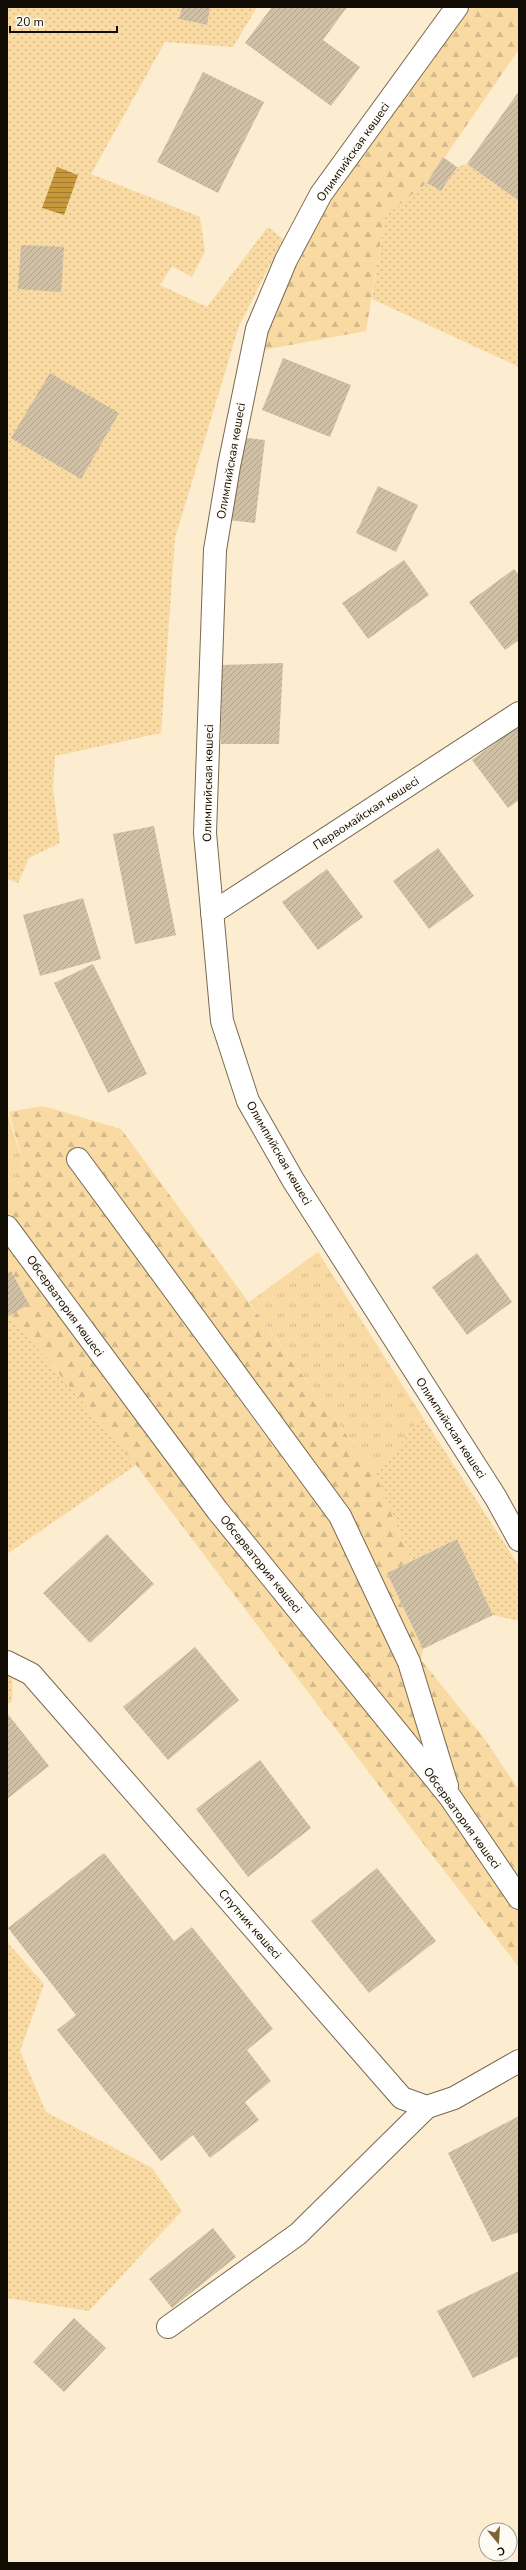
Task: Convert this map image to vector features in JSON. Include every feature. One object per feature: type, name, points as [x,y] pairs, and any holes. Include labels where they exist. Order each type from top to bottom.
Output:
[{"type":"street","name":"Олимпийская көшесі","points":[[457,7],[321,194],[286,260],[256,329],[229,466],[215,550],[205,833],[222,1020],[248,1101],[293,1180],[496,1498],[519,1540]]},
{"type":"street","name":"Первомайская көшесі","points":[[212,913],[519,713]]},
{"type":"street","points":[[78,1159],[340,1516],[409,1662],[450,1797]]},
{"type":"street","name":"Обсерватория көшесі","points":[[7,1227],[217,1510],[450,1797],[519,1898]]},
{"type":"street","name":"Спутник көшесі","points":[[7,1662],[31,1674],[402,2098],[427,2107]]},
{"type":"street","points":[[168,2327],[298,2234],[427,2107],[454,2098],[519,2061]]},
{"type":"green space","points":[[7,7],[182,7],[179,19],[206,25],[210,7],[257,7],[233,47],[165,42],[91,174],[200,217],[205,251],[192,277],[172,266],[160,285],[207,307],[268,227],[283,239],[239,326],[175,538],[161,733],[55,756],[53,789],[60,843],[29,858],[18,883],[7,879]]},
{"type":"green space","points":[[468,7],[519,7],[519,49],[427,183],[385,216],[366,331],[263,350],[267,325],[332,196]]},
{"type":"green space","points":[[467,164],[519,201],[519,367],[372,299],[385,216],[427,183],[441,191],[457,167]]},
{"type":"green space","points":[[43,1106],[121,1129],[376,1475],[411,1561],[387,1573],[423,1649],[421,1660],[484,1738],[519,1790],[519,1967],[408,1824],[136,1465],[9,1315],[29,1304],[11,1271],[7,1273],[7,1184],[25,1170],[9,1112]]},
{"type":"green space","points":[[7,1112],[25,1170],[7,1184]]},
{"type":"green space","points":[[318,1252],[422,1416],[376,1475],[249,1302]]},
{"type":"green space","points":[[9,1315],[136,1465],[7,1554],[7,1317]]},
{"type":"green space","points":[[422,1416],[519,1566],[519,1621],[493,1615],[457,1539],[411,1561],[376,1475]]},
{"type":"green space","points":[[7,1662],[13,1662],[12,1701],[7,1705]]},
{"type":"green space","points":[[7,1942],[44,1984],[20,2051],[46,2112],[152,2168],[182,2211],[89,2311],[7,2298]]},
{"type":"shaded area","points":[[57,167],[78,175],[64,215],[42,208]]},
{"type":"building","points":[[182,7],[210,7],[207,25],[179,19]]},
{"type":"building","points":[[272,7],[347,7],[323,40],[360,67],[331,106],[245,43]]},
{"type":"building","points":[[203,72],[264,102],[218,193],[157,162]]},
{"type":"building","points":[[519,91],[519,201],[467,164]]},
{"type":"building","points":[[443,157],[457,167],[441,191],[427,183]]},
{"type":"building","points":[[21,245],[64,247],[61,292],[18,289]]},
{"type":"building","points":[[283,358],[351,385],[330,437],[262,410]]},
{"type":"building","points":[[50,373],[119,413],[81,479],[11,438]]},
{"type":"building","points":[[238,437],[265,440],[255,523],[228,520]]},
{"type":"building","points":[[378,486],[418,505],[396,552],[356,533]]},
{"type":"building","points":[[404,560],[429,595],[368,639],[342,603]]},
{"type":"building","points":[[514,569],[519,575],[519,640],[505,650],[469,602]]},
{"type":"building","points":[[283,663],[279,744],[221,744],[222,665]]},
{"type":"building","points":[[517,727],[519,730],[519,800],[508,808],[472,760]]},
{"type":"building","points":[[154,826],[176,935],[135,944],[113,834]]},
{"type":"building","points":[[438,848],[474,896],[429,929],[393,881]]},
{"type":"building","points":[[327,869],[363,917],[318,950],[282,902]]},
{"type":"building","points":[[83,898],[101,959],[40,976],[23,915]]},
{"type":"building","points":[[93,964],[147,1074],[108,1093],[54,983]]},
{"type":"building","points":[[477,1253],[512,1302],[467,1335],[432,1287]]},
{"type":"building","points":[[11,1271],[29,1304],[7,1317],[7,1273]]},
{"type":"building","points":[[107,1534],[154,1584],[90,1643],[43,1593]]},
{"type":"building","points":[[457,1539],[493,1615],[423,1649],[387,1573]]},
{"type":"building","points":[[195,1647],[239,1700],[168,1760],[123,1707]]},
{"type":"building","points":[[7,1713],[49,1766],[7,1799]]},
{"type":"building","points":[[260,1760],[311,1828],[248,1877],[196,1809]]},
{"type":"building","points":[[104,1853],[174,1941],[192,1927],[273,2029],[247,2050],[271,2081],[245,2102],[259,2120],[210,2158],[193,2135],[161,2161],[57,2030],[76,2015],[8,1928]]},
{"type":"building","points":[[377,1868],[436,1941],[369,1993],[311,1921]]},
{"type":"building","points":[[519,2116],[519,2232],[492,2242],[448,2153]]},
{"type":"building","points":[[213,2228],[236,2257],[172,2308],[149,2279]]},
{"type":"building","points":[[519,2271],[519,2356],[473,2378],[437,2311]]},
{"type":"building","points":[[74,2318],[106,2348],[64,2392],[33,2362]]}]
